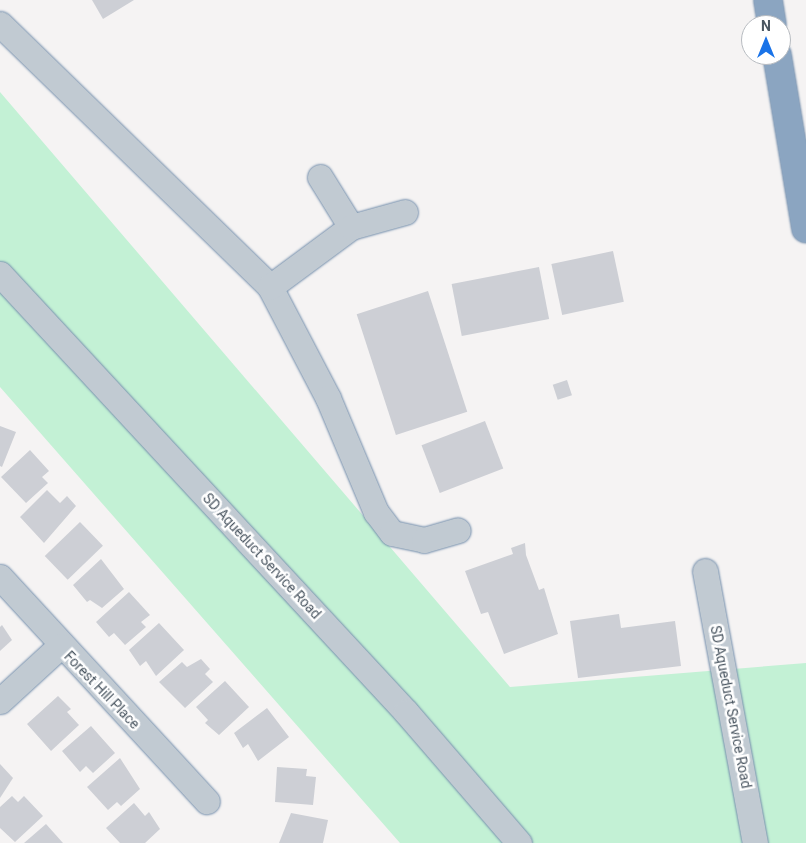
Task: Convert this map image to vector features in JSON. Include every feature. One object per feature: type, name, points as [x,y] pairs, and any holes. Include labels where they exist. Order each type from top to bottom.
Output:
[{"type":"highway","points":[[768,0],[770,15]]},
{"type":"highway","points":[[779,65],[806,229]]},
{"type":"street","points":[[1,20],[270,287],[328,398],[376,512],[392,533],[424,540],[458,530]]},
{"type":"street","points":[[320,177],[351,227]]},
{"type":"street","points":[[270,287],[351,227],[405,212]]},
{"type":"street","name":"SD Aqueduct Service Road","points":[[0,274],[406,712],[519,843]]},
{"type":"street","name":"SD Aqueduct Service Road","points":[[705,571],[755,843]]},
{"type":"street","name":"Forest Hill Place","points":[[0,577],[60,646],[207,801]]},
{"type":"street","points":[[0,701],[60,646]]},
{"type":"green space","points":[[0,92],[510,687],[806,663],[806,843],[400,843],[0,387]]},
{"type":"building","points":[[92,0],[134,0],[103,19]]},
{"type":"building","points":[[613,251],[624,302],[562,315],[551,264]]},
{"type":"building","points":[[539,267],[549,319],[462,336],[452,284]]},
{"type":"building","points":[[428,291],[467,412],[396,435],[357,314]]},
{"type":"building","points":[[567,380],[572,395],[558,400],[553,385]]},
{"type":"building","points":[[485,421],[503,469],[440,493],[422,445]]},
{"type":"building","points":[[0,426],[16,432],[2,467],[0,466]]},
{"type":"building","points":[[30,450],[49,471],[42,477],[48,483],[26,503],[1,477]]},
{"type":"building","points":[[47,490],[60,503],[67,496],[76,506],[44,543],[20,517]]},
{"type":"building","points":[[80,522],[103,546],[68,580],[45,556]]},
{"type":"building","points":[[525,543],[526,555],[539,590],[544,588],[558,634],[504,654],[488,612],[481,614],[465,571],[513,554],[511,548]]},
{"type":"building","points":[[101,559],[124,589],[102,608],[90,600],[87,602],[73,585]]},
{"type":"building","points":[[129,592],[150,615],[141,622],[146,627],[125,645],[114,633],[109,637],[96,622]]},
{"type":"building","points":[[619,614],[621,628],[675,621],[681,666],[578,678],[570,621]]},
{"type":"building","points":[[159,623],[184,650],[156,676],[146,661],[140,666],[129,650]]},
{"type":"building","points":[[2,625],[12,640],[0,651],[0,627]]},
{"type":"building","points":[[201,659],[210,669],[205,674],[213,682],[185,708],[159,682],[182,662],[187,667]]},
{"type":"building","points":[[225,681],[249,707],[219,735],[205,723],[208,720],[196,707]]},
{"type":"building","points":[[58,696],[71,709],[67,712],[79,725],[51,751],[27,724]]},
{"type":"building","points":[[267,708],[289,737],[258,761],[248,744],[243,748],[234,733]]},
{"type":"building","points":[[91,726],[115,753],[93,773],[86,766],[80,772],[62,751]]},
{"type":"building","points":[[120,758],[140,789],[121,806],[117,802],[108,810],[87,787]]},
{"type":"building","points":[[0,764],[13,778],[0,798]]},
{"type":"building","points":[[277,767],[307,769],[306,776],[316,777],[313,805],[275,802]]},
{"type":"building","points":[[12,796],[18,802],[24,796],[43,816],[15,842],[0,828],[0,807]]},
{"type":"building","points":[[134,803],[145,816],[149,812],[160,829],[145,843],[120,843],[106,828]]},
{"type":"building","points":[[291,813],[328,820],[323,843],[279,843]]},
{"type":"building","points":[[46,824],[63,843],[24,843]]}]
